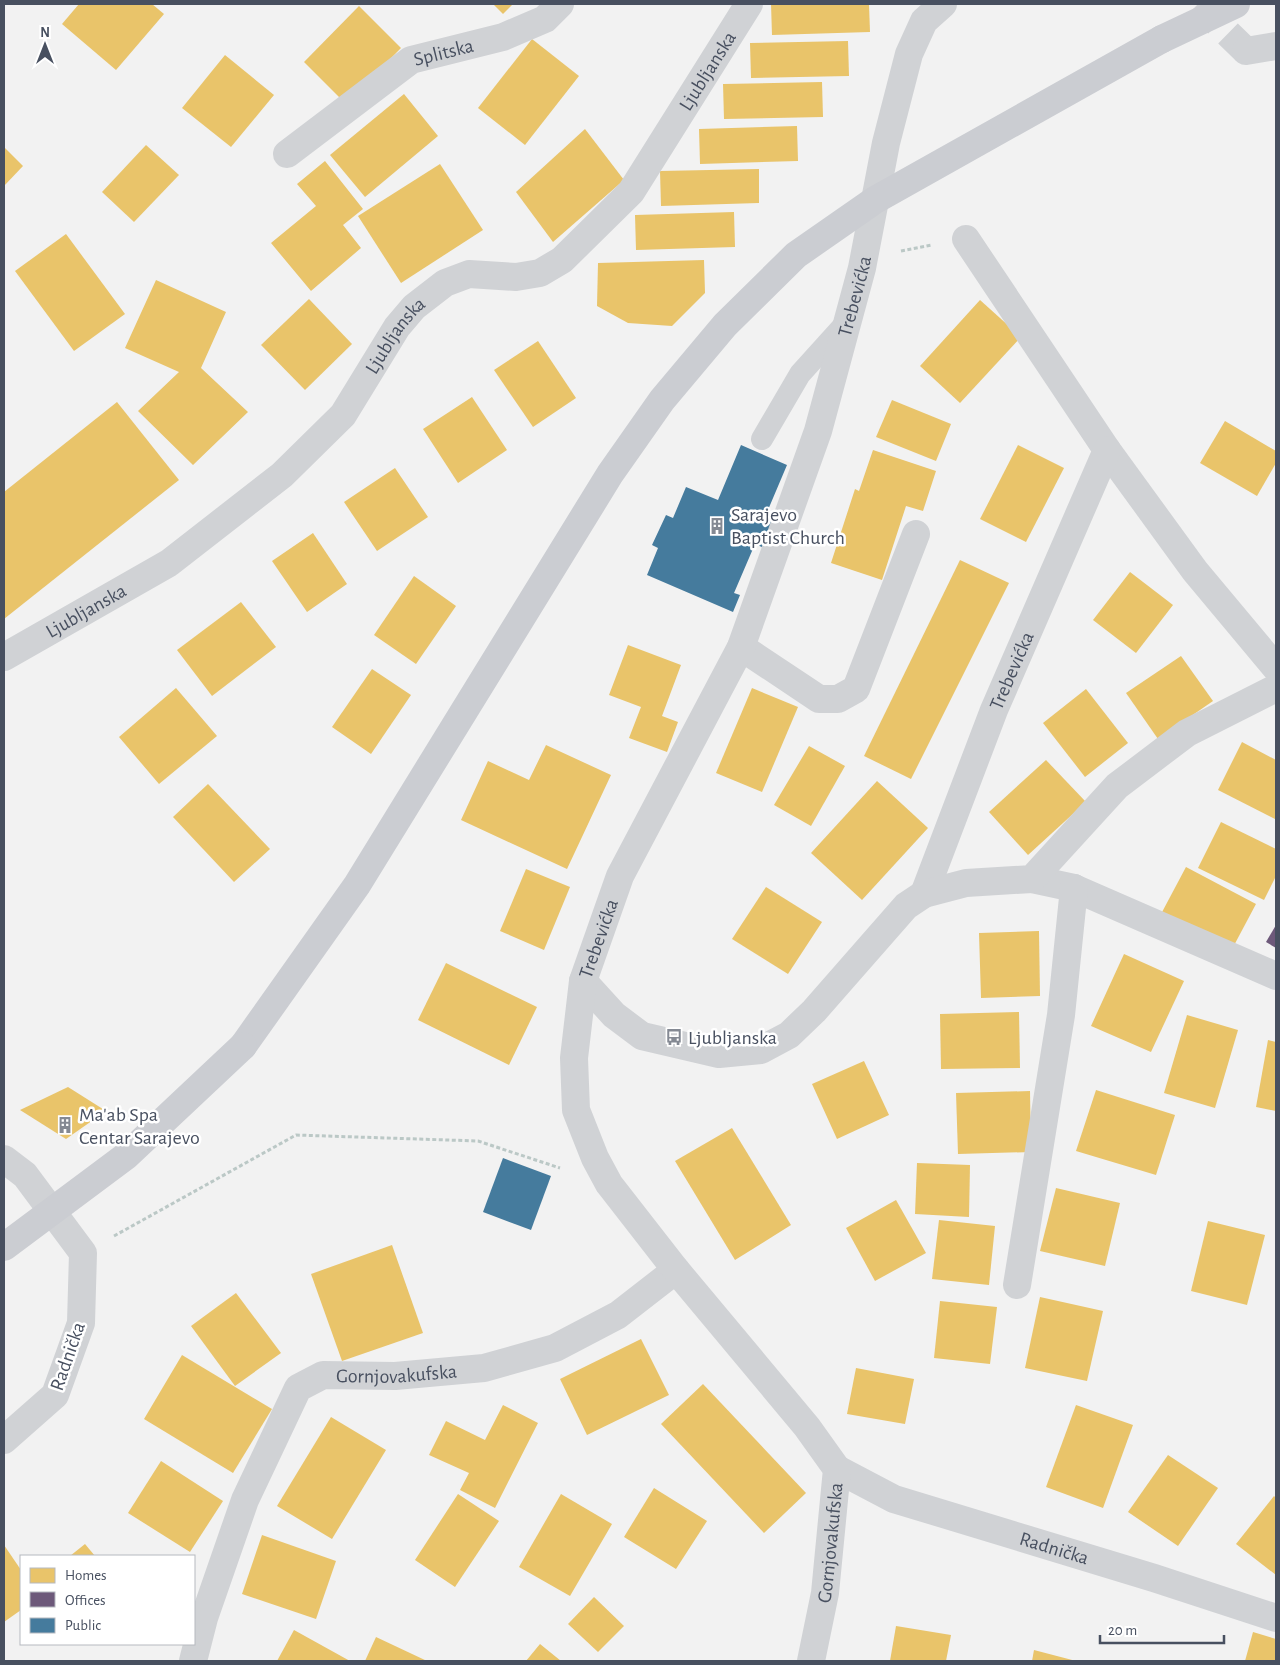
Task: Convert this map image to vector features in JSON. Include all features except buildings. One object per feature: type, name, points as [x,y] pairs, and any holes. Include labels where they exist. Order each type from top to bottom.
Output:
[{"type":"main road","points":[[4,1247],[126,1156],[243,1046],[357,885],[610,474],[662,400],[725,324],[796,255],[875,200],[1162,39],[1236,4]]},
{"type":"street","name":"Splitska","points":[[287,154],[411,60],[503,36],[545,19],[560,4]]},
{"type":"street","name":"Ljubljanska","points":[[4,657],[169,563],[282,475],[343,415],[397,327],[414,307],[445,284],[469,274],[516,277],[540,272],[562,260],[631,192],[749,4]]},
{"type":"street","points":[[875,200],[886,143],[909,54],[924,21],[943,4]]},
{"type":"street","points":[[1246,51],[1276,46]]},
{"type":"street","name":"Trebevićka","points":[[875,200],[864,258],[818,431],[741,647],[620,876],[583,981],[614,1015],[642,1036],[719,1054],[761,1050],[789,1034],[814,1011],[906,906],[924,894],[966,883],[1032,879],[1074,888],[1276,976]]},
{"type":"street","points":[[966,239],[1107,450],[1195,571],[1276,668]]},
{"type":"street","name":"Trebevićka","points":[[924,894],[994,710],[1107,450]]},
{"type":"street","points":[[741,647],[818,699],[838,699],[856,689],[916,534]]},
{"type":"street","points":[[1032,879],[1117,786],[1187,733],[1276,688]]},
{"type":"street","points":[[1017,1285],[1061,1015],[1074,888]]},
{"type":"street","name":"Gornjovakufska","points":[[583,981],[574,1058],[576,1110],[595,1158],[609,1184],[676,1270],[807,1427],[837,1469],[826,1593],[811,1661]]},
{"type":"street","points":[[4,1159],[25,1175],[83,1254]]},
{"type":"street","name":"Radnička","points":[[4,1440],[55,1395],[82,1323],[83,1254]]},
{"type":"street","name":"Gornjovakufska","points":[[193,1661],[204,1618],[245,1500],[298,1388],[323,1374],[395,1376],[484,1368],[555,1348],[618,1315],[676,1270]]},
{"type":"street","name":"Radnička","points":[[837,1469],[894,1499],[1145,1575],[1276,1618]]},
{"type":"lane","points":[[762,439],[800,374],[847,322]]},
{"type":"path","points":[[864,258],[966,239]]},
{"type":"path","points":[[83,1254],[296,1135],[478,1141],[609,1184]]},
{"type":"tunnel","points":[[1198,4],[1246,51]]},
{"type":"place","name":"Sarajevo Baptist Church","points":[[717,526]]},
{"type":"place","name":"Ljubljanska","points":[[674,1037]]},
{"type":"place","name":"Ma'ab Spa Centar Sarajevo","points":[[65,1125]]}]
